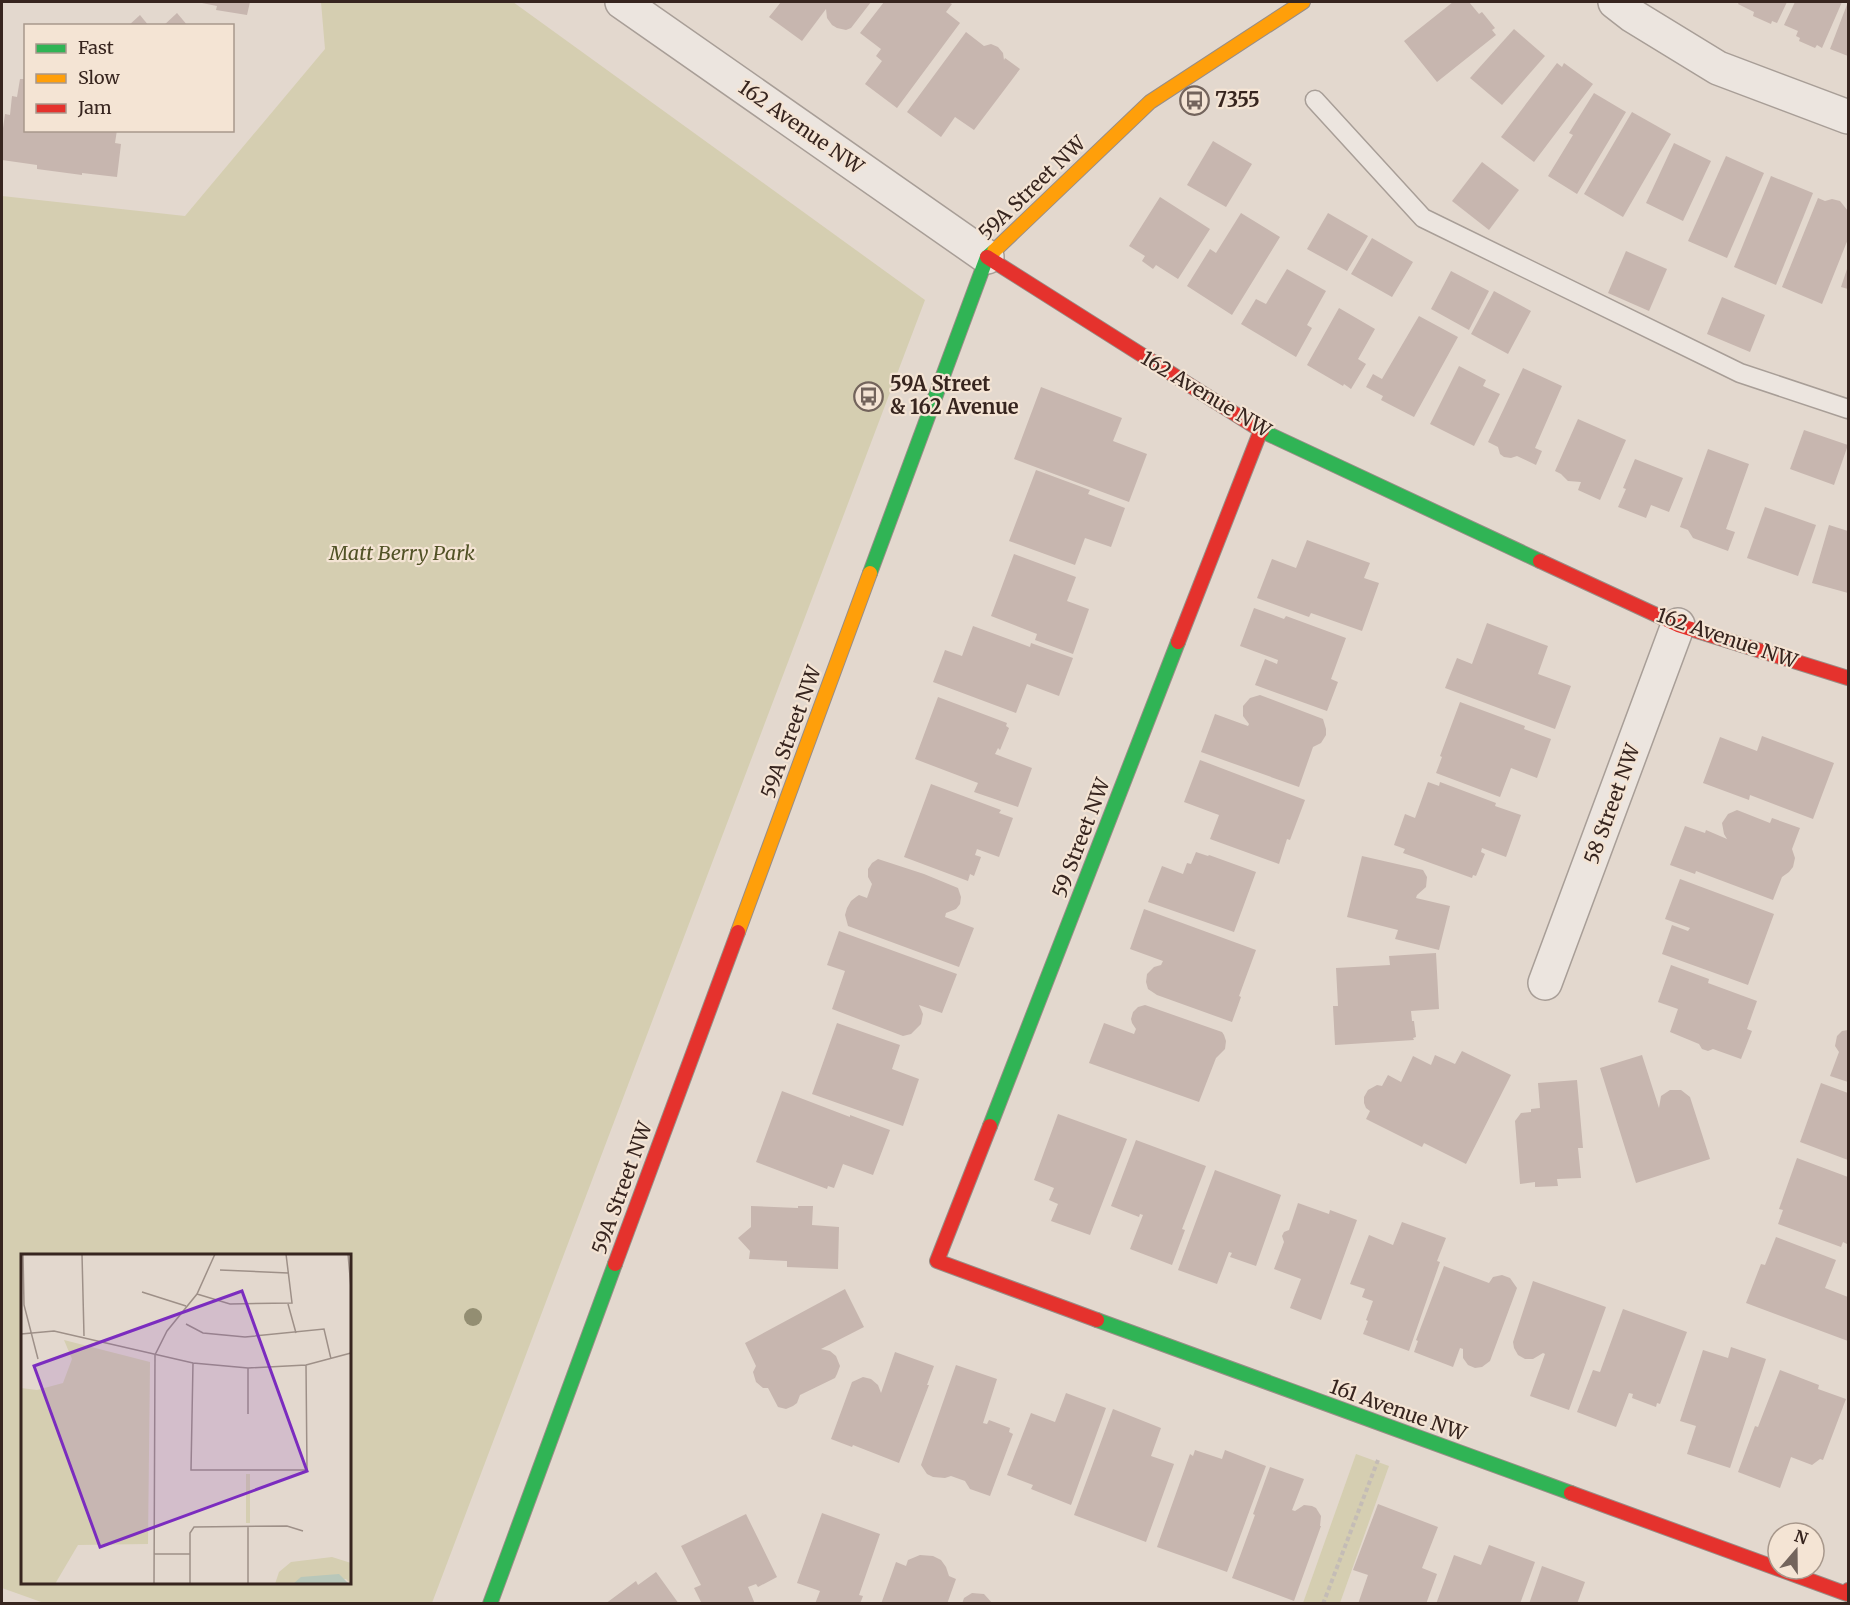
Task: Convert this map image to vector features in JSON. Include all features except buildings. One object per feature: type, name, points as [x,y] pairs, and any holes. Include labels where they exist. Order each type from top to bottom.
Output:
[{"type":"street","name":"162 Avenue NW","points":[[622,2],[987,257],[1261,430],[1678,625],[1848,678]]},
{"type":"street","name":"59A Street NW","points":[[490,1604],[987,257],[1150,102],[1303,2]]},
{"type":"street","points":[[1615,2],[1633,16],[1718,68],[1848,117]]},
{"type":"street","name":"59 Street NW","points":[[937,1262],[1261,430]]},
{"type":"street","name":"58 Street NW","points":[[1545,984],[1678,625]]},
{"type":"street","name":"161 Avenue NW","points":[[937,1262],[1848,1592]]},
{"type":"lane","points":[[1315,100],[1423,218],[1740,373],[1848,409]]},
{"type":"path","points":[[1323,1604],[1390,1428]]},
{"type":"green space","name":"Matt Berry Park","points":[[321,2],[513,2],[925,300],[432,1603],[44,1603],[2,1588],[2,196],[185,216],[325,49]]},
{"type":"green space","points":[[1356,1454],[1389,1466],[1340,1603],[1303,1603]]},
{"type":"traffic: fast","points":[[870,573],[987,257],[994,251]]},
{"type":"traffic: fast","points":[[1262,431],[1540,561]]},
{"type":"traffic: fast","points":[[990,1126],[1178,642]]},
{"type":"traffic: fast","points":[[490,1604],[615,1264]]},
{"type":"traffic: fast","points":[[1097,1320],[1571,1493]]},
{"type":"traffic: slow","points":[[994,251],[1150,102],[1303,2]]},
{"type":"traffic: slow","points":[[738,932],[870,573]]},
{"type":"traffic: jam","points":[[987,257],[1262,431]]},
{"type":"traffic: jam","points":[[1178,642],[1261,430]]},
{"type":"traffic: jam","points":[[1540,561],[1678,625],[1848,678]]},
{"type":"traffic: jam","points":[[615,1264],[738,932]]},
{"type":"traffic: jam","points":[[990,1126],[937,1261],[1097,1320]]},
{"type":"traffic: jam","points":[[1571,1493],[1847,1594],[1848,1590]]},
{"type":"place","name":"7355","points":[[1194,100]]},
{"type":"place","name":"59A Street & 162 Avenue","points":[[869,396]]}]
